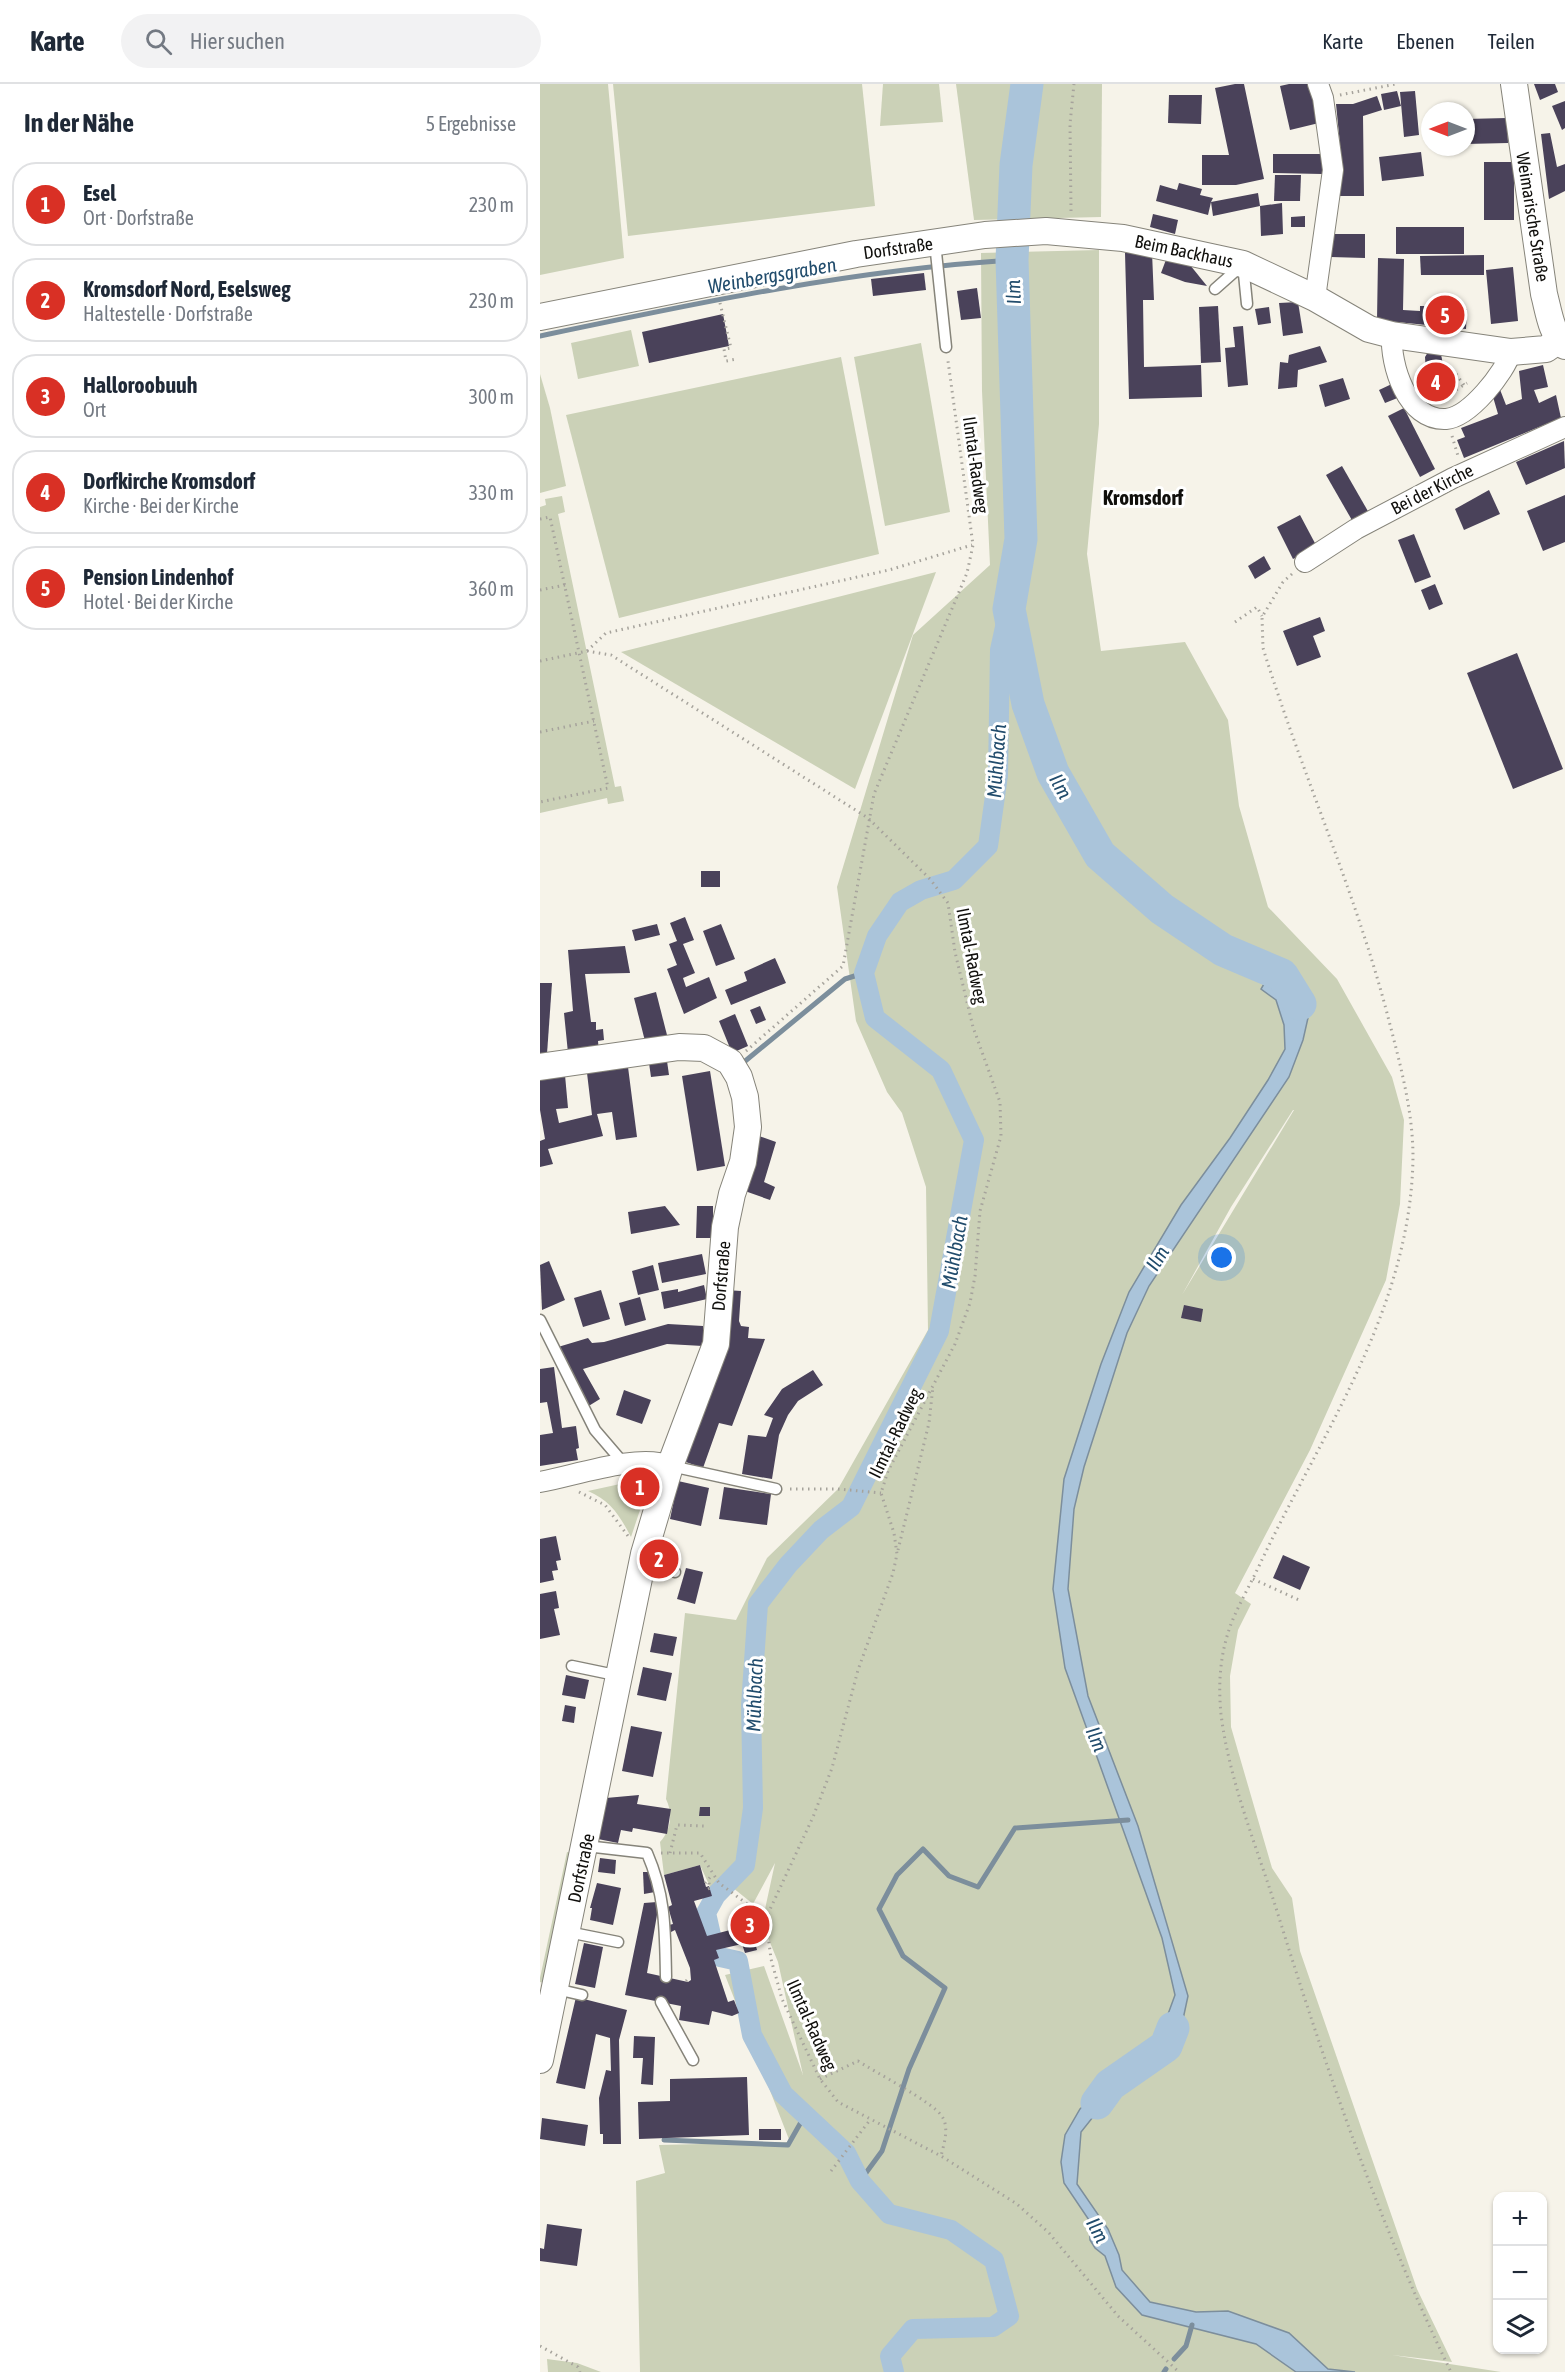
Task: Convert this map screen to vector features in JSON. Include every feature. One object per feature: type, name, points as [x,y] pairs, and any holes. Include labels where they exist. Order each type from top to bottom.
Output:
[{"type":"street","name":"Weimarische Straße","points":[[1514,84],[1544,294],[1551,323],[1563,341]]},
{"type":"street","points":[[1321,91],[1333,170],[1315,298],[1369,329],[1392,335],[1511,352],[1546,349],[1563,341]]},
{"type":"street","name":"Beim Backhaus","points":[[1046,231],[1124,238],[1243,264],[1315,298]]},
{"type":"street","name":"Dorfstraße","points":[[540,317],[716,280],[856,254],[936,248],[985,235],[1046,231]]},
{"type":"street","points":[[1392,335],[1391,354],[1405,392],[1422,412],[1446,419],[1461,413],[1478,399],[1506,367],[1511,352]]},
{"type":"street","name":"Bei der Kirche","points":[[1305,562],[1356,529],[1453,478],[1565,427]]},
{"type":"street","points":[[540,1067],[679,1047],[704,1048],[730,1062]]},
{"type":"street","name":"Dorfstraße","points":[[540,2060],[620,1676],[638,1554],[716,1344],[725,1227],[732,1194],[743,1162],[748,1127],[745,1097],[739,1077],[730,1062]]},
{"type":"street","points":[[540,1482],[625,1465],[658,1461],[670,1466]]},
{"type":"lane","points":[[936,248],[946,347]]},
{"type":"lane","points":[[1215,289],[1243,264]]},
{"type":"lane","points":[[1243,264],[1247,304]]},
{"type":"lane","points":[[540,1320],[595,1430],[625,1465]]},
{"type":"lane","points":[[670,1466],[776,1489]]},
{"type":"lane","points":[[638,1554],[675,1572]]},
{"type":"lane","points":[[572,1666],[620,1676]]},
{"type":"lane","points":[[586,1846],[647,1853],[659,1881],[664,1908],[666,1977]]},
{"type":"lane","points":[[568,1932],[618,1942]]},
{"type":"lane","points":[[556,1989],[582,1995]]},
{"type":"lane","points":[[661,2002],[693,2060]]},
{"type":"path","points":[[1073,233],[1070,124],[1074,84]]},
{"type":"path","points":[[1321,91],[1396,84]]},
{"type":"path","points":[[720,303],[731,348],[724,350],[726,361],[737,359]]},
{"type":"path","name":"Ilmtal-Radweg","points":[[730,1062],[759,1043],[843,966],[874,794],[967,573],[973,545],[946,347]]},
{"type":"path","points":[[1456,374],[1464,385]]},
{"type":"path","points":[[1446,419],[1459,457],[1453,478]]},
{"type":"path","points":[[540,519],[550,517],[608,788],[540,802]]},
{"type":"path","points":[[587,651],[606,633],[889,570],[973,545]]},
{"type":"path","points":[[1262,617],[1283,582],[1305,562]]},
{"type":"path","points":[[540,590],[565,585]]},
{"type":"path","points":[[1235,622],[1257,607],[1262,617],[1263,648],[1276,690],[1372,955],[1407,1098],[1413,1155],[1403,1245],[1367,1354],[1334,1424],[1288,1504],[1232,1622],[1219,1666],[1221,1713],[1230,1762],[1299,1983],[1389,2237],[1451,2372]]},
{"type":"path","points":[[540,661],[587,651],[611,655],[868,818]]},
{"type":"path","points":[[540,732],[594,721]]},
{"type":"path","name":"Ilmtal-Radweg","points":[[868,818],[930,879],[948,903],[955,952],[973,1027],[1000,1102],[1001,1136],[980,1211],[975,1275],[970,1303],[955,1344],[888,1471],[881,1493],[894,1533],[897,1554],[884,1601],[855,1682],[832,1768],[813,1817],[766,1918],[771,1959],[782,1999],[820,2079],[837,2102],[941,2156]]},
{"type":"path","points":[[897,1554],[929,1423],[934,1384]]},
{"type":"path","points":[[575,1489],[605,1505],[638,1554]]},
{"type":"path","points":[[776,1489],[838,1489],[881,1493]]},
{"type":"path","points":[[1253,1579],[1299,1600]]},
{"type":"path","points":[[670,1853],[676,1825],[705,1826]]},
{"type":"path","points":[[647,1853],[699,1853],[719,1883],[766,1918]]},
{"type":"path","points":[[708,1889],[710,1888],[706,1881],[712,1874]]},
{"type":"path","points":[[820,2079],[858,2061],[922,2100],[942,2115],[946,2136],[941,2156],[1017,2204],[1041,2226],[1118,2316],[1179,2372]]},
{"type":"path","points":[[831,2171],[870,2120]]},
{"type":"path","points":[[540,2346],[578,2367],[579,2372]]},
{"type":"green space","points":[[540,84],[608,84],[624,258],[540,275]]},
{"type":"green space","points":[[613,84],[862,84],[875,206],[628,236]]},
{"type":"green space","points":[[883,84],[939,84],[943,122],[880,126]]},
{"type":"green space","points":[[956,84],[1102,84],[1101,217],[974,220]]},
{"type":"green space","points":[[1099,250],[1099,424],[1087,554],[1101,651],[1185,642],[1228,720],[1239,806],[1268,907],[1337,979],[1392,1077],[1404,1120],[1400,1204],[1386,1280],[1310,1450],[1235,1593],[1251,1604],[1238,1630],[1230,1676],[1231,1727],[1272,1868],[1292,1898],[1300,1951],[1417,2289],[1452,2362],[1392,2355],[1501,2372],[640,2372],[636,2181],[665,2173],[659,2145],[790,2142],[725,1975],[764,1966],[803,2075],[778,1962],[762,1923],[775,1863],[753,1904],[722,1879],[711,1889],[700,1865],[664,1875],[660,1842],[667,1832],[670,1821],[670,1810],[666,1799],[685,1613],[736,1620],[767,1558],[838,1489],[928,1330],[926,1187],[902,1113],[887,1092],[856,1021],[837,887],[913,635],[990,565],[982,391],[981,253]],"holes":[[[1294,1110],[1182,1295],[1231,1207]]]},
{"type":"green space","points":[[631,330],[639,366],[578,379],[571,343]]},
{"type":"green space","points":[[921,343],[950,512],[885,526],[854,357]]},
{"type":"green space","points":[[841,357],[879,554],[619,618],[566,415]]},
{"type":"green space","points":[[540,374],[550,408],[566,486],[540,493]]},
{"type":"green space","points":[[562,496],[565,512],[558,514],[615,787],[621,786],[624,801],[608,804],[607,798],[540,813],[540,507],[546,505],[545,499]]},
{"type":"green space","points":[[936,572],[855,789],[621,652]]},
{"type":"green space","points":[[643,1479],[647,1489],[631,1537],[614,1510],[603,1499],[588,1491]]},
{"type":"green space","points":[[567,1852],[575,1854],[547,1984],[540,1982],[540,1978]]},
{"type":"green space","points":[[547,2359],[577,2363],[601,2372],[548,2372]]},
{"type":"water","points":[[1275,965],[1289,975],[1310,1009],[1303,1040],[1289,1077],[1149,1286],[1127,1333],[1084,1467],[1074,1509],[1068,1589],[1088,1696],[1138,1826],[1188,1996],[1182,2024],[1171,2044],[1140,2079],[1120,2083],[1081,2132],[1077,2184],[1108,2229],[1119,2255],[1122,2270],[1150,2302],[1196,2312],[1228,2311],[1289,2333],[1328,2369],[1355,2372],[1296,2372],[1256,2344],[1142,2315],[1116,2287],[1105,2256],[1095,2248],[1090,2240],[1089,2220],[1064,2183],[1061,2162],[1065,2135],[1080,2109],[1118,2075],[1139,2071],[1156,2047],[1175,1995],[1162,1938],[1065,1668],[1053,1589],[1064,1479],[1101,1364],[1129,1292],[1181,1205],[1230,1138],[1268,1080],[1285,1049],[1284,1025],[1276,1000],[1261,989]]},
{"type":"building","points":[[1244,84],[1264,179],[1236,185],[1202,185],[1202,155],[1229,155],[1215,88]]},
{"type":"building","points":[[1310,84],[1319,123],[1290,130],[1280,86]]},
{"type":"building","points":[[1534,84],[1555,84],[1558,92],[1540,100]]},
{"type":"building","points":[[1397,91],[1401,106],[1384,110],[1381,94]]},
{"type":"building","points":[[1415,91],[1419,135],[1404,137],[1400,92]]},
{"type":"building","points":[[1169,95],[1202,95],[1201,124],[1168,123]]},
{"type":"building","points":[[1377,96],[1382,110],[1363,116],[1364,196],[1339,196],[1342,165],[1336,104],[1353,104]]},
{"type":"building","points":[[1565,101],[1565,128],[1562,130],[1552,106]]},
{"type":"building","points":[[1507,118],[1508,143],[1475,144],[1475,119]]},
{"type":"building","points":[[1550,133],[1557,167],[1565,164],[1565,191],[1549,199],[1541,134]]},
{"type":"building","points":[[1421,152],[1424,176],[1382,181],[1379,157]]},
{"type":"building","points":[[1273,154],[1322,154],[1322,174],[1273,173]]},
{"type":"building","points":[[1484,162],[1514,162],[1514,220],[1484,220]]},
{"type":"building","points":[[1275,175],[1301,175],[1300,201],[1274,201]]},
{"type":"building","points":[[1179,183],[1202,189],[1200,195],[1213,198],[1208,215],[1156,201],[1160,185],[1177,190]]},
{"type":"building","points":[[1258,193],[1260,206],[1213,216],[1211,202]]},
{"type":"building","points":[[1282,203],[1283,234],[1261,236],[1260,206]]},
{"type":"building","points":[[1153,214],[1178,220],[1175,234],[1150,227]]},
{"type":"building","points":[[1305,216],[1305,227],[1291,227],[1291,217]]},
{"type":"building","points":[[1396,227],[1464,227],[1464,254],[1396,254]]},
{"type":"building","points":[[1331,234],[1365,234],[1365,258],[1331,257]]},
{"type":"building","points":[[1152,252],[1154,300],[1143,300],[1144,367],[1201,365],[1202,397],[1129,399],[1125,253]]},
{"type":"building","points":[[1484,255],[1484,275],[1421,275],[1420,256]]},
{"type":"building","points":[[1167,257],[1190,265],[1207,286],[1185,282],[1161,273]]},
{"type":"building","points":[[1378,258],[1404,259],[1403,310],[1420,311],[1420,306],[1429,306],[1430,301],[1448,302],[1448,308],[1467,309],[1466,329],[1377,320]]},
{"type":"building","points":[[1513,267],[1518,321],[1491,324],[1486,270]]},
{"type":"building","points":[[924,273],[926,290],[873,296],[871,279]]},
{"type":"building","points":[[977,288],[981,318],[961,320],[957,291]]},
{"type":"building","points":[[1298,302],[1303,333],[1283,336],[1279,303]]},
{"type":"building","points":[[1218,306],[1221,362],[1201,363],[1199,307]]},
{"type":"building","points":[[1269,307],[1271,323],[1258,325],[1255,309]]},
{"type":"building","points":[[723,314],[729,346],[649,363],[642,332]]},
{"type":"building","points":[[1243,326],[1248,385],[1228,387],[1225,348],[1235,347],[1233,327]]},
{"type":"building","points":[[1320,346],[1327,362],[1298,370],[1297,387],[1278,389],[1280,362],[1288,363],[1289,355]]},
{"type":"building","points":[[1428,352],[1441,354],[1448,392],[1428,395],[1424,372],[1426,372],[1425,357]]},
{"type":"building","points":[[1543,365],[1548,387],[1534,390],[1539,403],[1556,395],[1561,418],[1464,458],[1457,440],[1465,437],[1461,428],[1498,414],[1491,390],[1499,387],[1506,405],[1522,399],[1519,371]]},
{"type":"building","points":[[1343,378],[1350,399],[1325,407],[1319,385]]},
{"type":"building","points":[[1394,383],[1400,397],[1385,403],[1379,390]]},
{"type":"building","points":[[1404,408],[1435,469],[1420,477],[1388,416]]},
{"type":"building","points":[[1564,441],[1565,468],[1526,485],[1516,462]]},
{"type":"building","points":[[1342,466],[1369,513],[1353,522],[1326,475]]},
{"type":"building","points":[[1489,490],[1500,514],[1464,530],[1455,509]]},
{"type":"building","points":[[1565,495],[1565,542],[1543,551],[1527,511]]},
{"type":"building","points":[[1300,515],[1317,547],[1293,559],[1277,527]]},
{"type":"building","points":[[1414,534],[1431,577],[1415,583],[1398,540]]},
{"type":"building","points":[[1264,556],[1271,569],[1255,579],[1248,566]]},
{"type":"building","points":[[1435,584],[1443,604],[1429,610],[1421,590]]},
{"type":"building","points":[[1320,617],[1325,631],[1313,636],[1321,657],[1297,666],[1283,631]]},
{"type":"building","points":[[1517,653],[1563,769],[1513,789],[1467,673]]},
{"type":"building","points":[[701,871],[720,871],[720,887],[701,887]]},
{"type":"building","points":[[685,917],[694,940],[683,944],[695,973],[683,978],[686,987],[709,977],[717,998],[684,1014],[667,969],[677,965],[669,944],[677,941],[670,923]]},
{"type":"building","points":[[657,924],[660,935],[635,941],[632,930]]},
{"type":"building","points":[[721,924],[735,959],[716,966],[703,931]]},
{"type":"building","points":[[625,946],[630,973],[585,974],[591,1022],[596,1022],[596,1030],[603,1029],[604,1040],[598,1041],[599,1052],[568,1053],[564,1013],[573,1011],[568,950]]},
{"type":"building","points":[[775,958],[786,983],[731,1005],[725,990],[747,981],[744,972]]},
{"type":"building","points":[[540,983],[552,983],[547,1054],[540,1053]]},
{"type":"building","points":[[656,992],[667,1035],[645,1041],[634,998]]},
{"type":"building","points":[[760,1006],[766,1020],[756,1024],[750,1010]]},
{"type":"building","points":[[735,1014],[748,1046],[732,1053],[719,1021]]},
{"type":"building","points":[[667,1061],[669,1075],[651,1077],[649,1063]]},
{"type":"building","points":[[628,1067],[637,1137],[616,1140],[612,1112],[597,1114],[603,1136],[548,1149],[553,1164],[540,1167],[540,1141],[545,1139],[540,1110],[540,1078],[565,1075],[568,1108],[556,1109],[559,1123],[592,1115],[587,1073]]},
{"type":"building","points":[[710,1071],[725,1166],[697,1171],[682,1076]]},
{"type":"building","points":[[759,1136],[776,1142],[764,1182],[775,1187],[770,1200],[742,1190]]},
{"type":"building","points":[[665,1206],[680,1225],[631,1234],[628,1212]]},
{"type":"building","points":[[697,1206],[713,1206],[713,1238],[696,1238]]},
{"type":"building","points":[[702,1254],[706,1274],[662,1283],[658,1263]]},
{"type":"building","points":[[549,1261],[565,1300],[542,1310],[540,1265]]},
{"type":"building","points":[[653,1265],[659,1290],[638,1295],[632,1271]]},
{"type":"building","points":[[704,1285],[707,1299],[664,1309],[661,1292],[678,1289],[678,1292]]},
{"type":"building","points":[[601,1290],[610,1319],[583,1327],[574,1298]]},
{"type":"building","points":[[726,1290],[741,1291],[739,1321],[741,1326],[749,1327],[748,1338],[765,1339],[732,1426],[719,1423],[703,1468],[683,1461],[730,1336],[722,1336]]},
{"type":"building","points":[[640,1297],[646,1320],[625,1326],[619,1303]]},
{"type":"building","points":[[1184,1305],[1203,1309],[1201,1322],[1181,1318]]},
{"type":"building","points":[[668,1324],[703,1326],[703,1346],[667,1344],[583,1369],[600,1399],[587,1407],[558,1347],[588,1338],[592,1343],[604,1342]]},
{"type":"building","points":[[554,1367],[562,1428],[576,1426],[578,1460],[540,1466],[540,1435],[553,1433],[547,1402],[540,1403],[540,1369]]},
{"type":"building","points":[[813,1370],[823,1385],[798,1401],[788,1415],[779,1435],[772,1479],[742,1474],[748,1435],[766,1437],[773,1418],[764,1415],[782,1389]]},
{"type":"building","points":[[624,1390],[651,1400],[642,1424],[616,1415]]},
{"type":"building","points":[[678,1481],[709,1488],[701,1526],[670,1519]]},
{"type":"building","points":[[724,1487],[771,1494],[767,1525],[719,1519]]},
{"type":"building","points":[[556,1536],[561,1560],[556,1561],[558,1570],[552,1571],[554,1580],[540,1583],[540,1539]]},
{"type":"building","points":[[1283,1555],[1310,1567],[1300,1590],[1273,1578]]},
{"type":"building","points":[[686,1568],[703,1572],[695,1604],[677,1599]]},
{"type":"building","points":[[556,1591],[559,1608],[554,1609],[560,1635],[540,1639],[540,1594]]},
{"type":"building","points":[[654,1633],[677,1637],[673,1656],[650,1652]]},
{"type":"building","points":[[643,1667],[672,1673],[666,1701],[637,1695]]},
{"type":"building","points":[[566,1675],[589,1680],[585,1699],[562,1695]]},
{"type":"building","points":[[565,1705],[576,1707],[574,1723],[562,1721]]},
{"type":"building","points":[[631,1726],[662,1732],[653,1777],[622,1771]]},
{"type":"building","points":[[639,1795],[637,1804],[671,1809],[667,1834],[633,1828],[632,1832],[621,1830],[618,1843],[598,1839],[606,1798]]},
{"type":"building","points":[[700,1807],[710,1807],[710,1816],[699,1816]]},
{"type":"building","points":[[600,1858],[616,1860],[615,1874],[598,1872]]},
{"type":"building","points":[[700,1865],[706,1887],[709,1886],[712,1896],[694,1901],[707,1936],[738,1928],[736,1918],[748,1915],[757,1950],[745,1953],[742,1944],[716,1950],[719,1958],[714,1960],[728,2002],[734,2000],[739,2013],[732,2016],[712,2011],[709,2025],[679,2020],[681,2006],[625,1995],[644,1903],[657,1902],[658,1909],[647,1973],[688,1982],[691,1980],[690,1968],[675,1930],[671,1932],[669,1925],[673,1924],[668,1907],[672,1905],[664,1875]]},
{"type":"building","points":[[643,1872],[650,1872],[655,1892],[644,1894]]},
{"type":"building","points":[[597,1883],[621,1888],[613,1925],[590,1920],[592,1908],[590,1908]]},
{"type":"building","points":[[584,1943],[603,1947],[595,1988],[575,1984]]},
{"type":"building","points":[[576,1997],[627,2010],[619,2040],[621,2144],[603,2144],[603,2134],[600,2134],[599,2098],[606,2070],[611,2071],[610,2038],[596,2034],[585,2089],[556,2083]]},
{"type":"building","points":[[634,2036],[655,2037],[653,2085],[641,2084],[643,2058],[633,2058]]},
{"type":"building","points":[[747,2077],[749,2135],[639,2139],[638,2102],[670,2101],[670,2079]]},
{"type":"building","points":[[542,2118],[588,2125],[585,2146],[540,2139]]},
{"type":"building","points":[[759,2129],[781,2129],[781,2140],[759,2140]]},
{"type":"building","points":[[547,2224],[582,2229],[577,2266],[540,2261],[540,2248],[544,2249]]},
{"type":"waterway","name":"Ilm","points":[[1027,84],[1016,165],[1012,260],[1021,539],[1009,609],[1028,704],[1053,773],[1100,855],[1162,909],[1223,950],[1282,975],[1300,1004]]},
{"type":"waterway","name":"Weinbergsgraben","points":[[540,336],[775,289],[893,271],[1012,260]]},
{"type":"waterway","name":"Mühlbach","points":[[711,1935],[706,1913],[716,1895],[745,1865],[753,1808],[751,1705],[758,1604],[788,1565],[821,1530],[851,1507],[939,1331],[974,1140],[941,1070],[875,1018],[864,973],[877,936],[900,902],[921,890],[954,880],[988,846],[998,775],[1000,650],[1009,609]]},
{"type":"waterway","points":[[744,1062],[845,979],[864,973]]},
{"type":"waterway","name":"Mühlbach","points":[[860,2181],[882,2151],[909,2069],[945,1988],[903,1956],[879,1909],[897,1875],[923,1849],[949,1876],[978,1887],[1015,1828],[1128,1820]]},
{"type":"waterway","name":"Mühlbach","points":[[714,1951],[720,1957],[738,1961],[752,2035],[783,2094],[846,2153],[860,2181],[889,2214],[951,2230],[994,2260],[1009,2316],[993,2327],[913,2329],[890,2356],[894,2372]]},
{"type":"waterway","name":"Ilm","points":[[1097,2103],[1110,2085],[1166,2046],[1173,2028]]},
{"type":"waterway","points":[[664,2140],[788,2145],[805,2115]]},
{"type":"waterway","points":[[1174,2359],[1186,2346],[1192,2325]]},
{"type":"place","name":"Pension Lindenhof","points":[[1445,315]]},
{"type":"place","name":"Dorfkirche Kromsdorf","points":[[1436,382]]},
{"type":"place","name":"Esel","points":[[640,1487]]},
{"type":"place","name":"Kromsdorf Nord, Eselsweg","points":[[659,1559]]},
{"type":"place","name":"Halloroobuuh","points":[[750,1925]]},
{"type":"district","name":"Kromsdorf","points":[[1143,497]]}]
